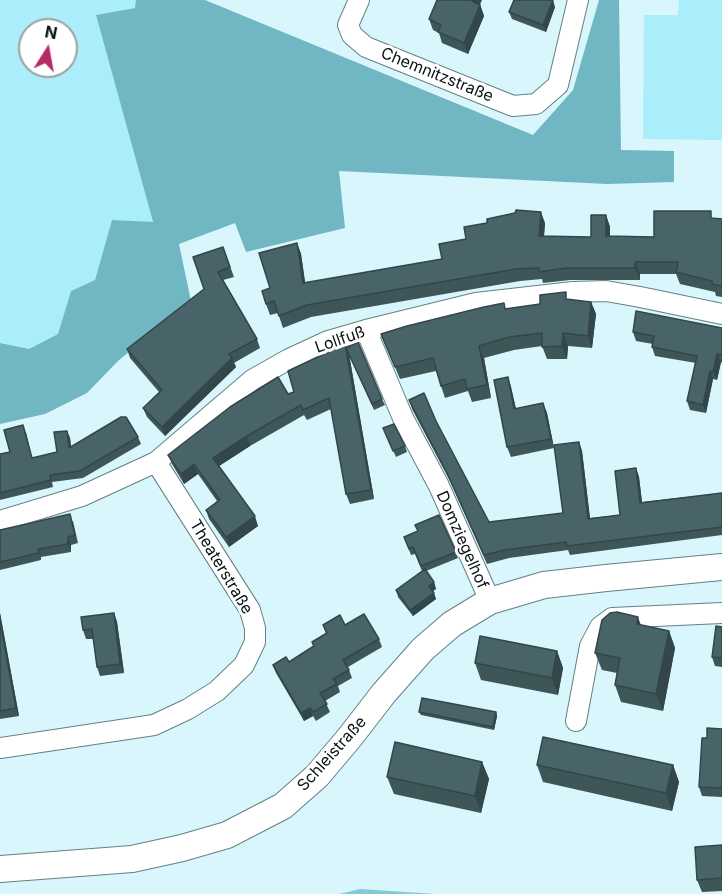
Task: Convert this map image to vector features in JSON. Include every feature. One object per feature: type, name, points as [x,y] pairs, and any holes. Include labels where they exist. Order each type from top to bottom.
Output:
[{"type":"street","name":"Chemnitzstraße","points":[[359,0],[348,25],[352,35],[366,47],[513,106],[536,104],[558,85],[578,0]]},
{"type":"street","name":"Lollfuß","points":[[0,521],[82,496],[156,462],[252,380],[328,341],[366,330],[476,303],[573,292],[606,291],[722,314]]},
{"type":"street","name":"Domziegelhof","points":[[366,330],[403,418],[439,486],[489,601],[544,585],[722,567]]},
{"type":"street","name":"Theaterstraße","points":[[0,748],[154,725],[188,710],[217,691],[244,665],[255,642],[255,628],[250,610],[156,462]]},
{"type":"street","name":"Schleistraße","points":[[0,869],[132,860],[227,835],[283,806],[317,776],[423,649],[452,624],[489,601]]},
{"type":"street","points":[[576,721],[590,646],[600,627],[612,618],[722,613]]},
{"type":"shaded area","points":[[0,0],[136,0],[136,8],[96,15],[153,223],[112,220],[95,280],[71,291],[58,334],[29,349],[0,343]]},
{"type":"shaded area","points":[[136,0],[205,0],[533,135],[573,90],[599,0],[619,0],[621,150],[674,151],[674,182],[607,184],[339,171],[345,228],[246,252],[235,223],[179,244],[191,301],[118,361],[87,393],[45,414],[0,424],[0,343],[29,349],[58,334],[71,291],[95,280],[112,220],[153,222],[96,15],[135,8]]},
{"type":"shaded area","points":[[679,0],[722,0],[722,140],[643,139],[644,15],[678,15]]},
{"type":"shaded area","points":[[360,889],[436,894],[339,894]]},
{"type":"building","points":[[437,0],[473,0],[480,5],[464,43],[438,32],[441,25],[429,19]]},
{"type":"building","points":[[514,0],[553,0],[543,25],[509,12]]},
{"type":"building","points":[[516,210],[541,212],[539,236],[591,237],[591,215],[606,215],[606,236],[654,237],[654,211],[711,211],[711,218],[722,219],[722,286],[712,284],[712,281],[676,272],[678,262],[635,262],[635,268],[566,268],[539,272],[539,268],[516,269],[307,305],[279,316],[274,301],[266,304],[262,291],[270,288],[259,253],[297,243],[303,283],[442,259],[439,244],[466,239],[464,227],[487,223],[487,219],[515,213]]},
{"type":"building","points":[[223,247],[230,267],[218,272],[257,339],[229,354],[232,358],[162,427],[143,408],[162,390],[127,349],[204,289],[193,257]]},
{"type":"building","points":[[566,292],[566,299],[591,302],[588,336],[563,333],[562,346],[542,347],[542,333],[509,337],[479,346],[487,385],[467,389],[465,379],[441,386],[433,358],[395,367],[381,334],[504,303],[505,309],[540,304],[540,295]]},
{"type":"building","points":[[636,311],[722,328],[722,355],[717,354],[713,372],[710,371],[703,405],[687,401],[697,356],[652,347],[654,336],[633,332]]},
{"type":"building","points":[[358,342],[382,399],[372,404],[346,348]]},
{"type":"building","points":[[345,344],[371,490],[346,494],[329,398],[303,410],[301,405],[213,458],[255,516],[226,537],[206,510],[220,500],[194,464],[181,474],[168,455],[230,407],[278,377],[288,394],[294,392],[288,371]]},
{"type":"building","points":[[508,377],[514,409],[543,403],[551,439],[507,447],[494,380]]},
{"type":"building","points":[[424,393],[436,421],[489,522],[563,513],[554,445],[579,442],[588,519],[620,515],[615,471],[636,468],[640,503],[722,493],[722,527],[567,546],[566,542],[484,555],[447,473],[409,400]]},
{"type":"building","points":[[121,417],[126,417],[138,437],[80,471],[50,475],[51,480],[0,493],[0,454],[10,452],[4,430],[23,425],[32,458],[57,452],[54,432],[67,431],[69,448]]},
{"type":"building","points":[[394,424],[405,446],[393,451],[383,428]]},
{"type":"building","points":[[70,514],[75,535],[68,537],[68,544],[38,549],[39,553],[0,562],[0,530]]},
{"type":"building","points":[[439,515],[456,552],[421,566],[413,547],[409,549],[404,537],[418,531],[415,525]]},
{"type":"building","points":[[425,569],[434,582],[429,586],[434,593],[410,610],[396,590]]},
{"type":"building","points":[[617,612],[638,617],[637,624],[669,631],[656,694],[615,685],[620,658],[595,653],[602,620],[610,613]]},
{"type":"building","points":[[114,613],[120,664],[97,667],[92,629],[83,630],[81,617]]},
{"type":"building","points":[[364,614],[379,639],[343,660],[349,670],[333,679],[337,684],[320,693],[327,704],[313,712],[310,708],[301,713],[273,665],[286,657],[289,662],[314,646],[312,642],[327,633],[323,625],[340,615],[345,625]]},
{"type":"building","points":[[0,621],[16,708],[0,711]]},
{"type":"building","points":[[716,626],[722,627],[722,658],[712,657]]},
{"type":"building","points":[[480,636],[557,651],[552,678],[475,663]]},
{"type":"building","points":[[422,698],[496,712],[493,727],[419,712]]},
{"type":"building","points":[[707,728],[722,729],[722,788],[699,787],[702,738],[707,738]]},
{"type":"building","points":[[543,737],[673,765],[666,793],[537,765]]},
{"type":"building","points":[[395,742],[482,762],[475,796],[387,777]]},
{"type":"building","points":[[722,845],[722,878],[697,880],[695,847]]}]
